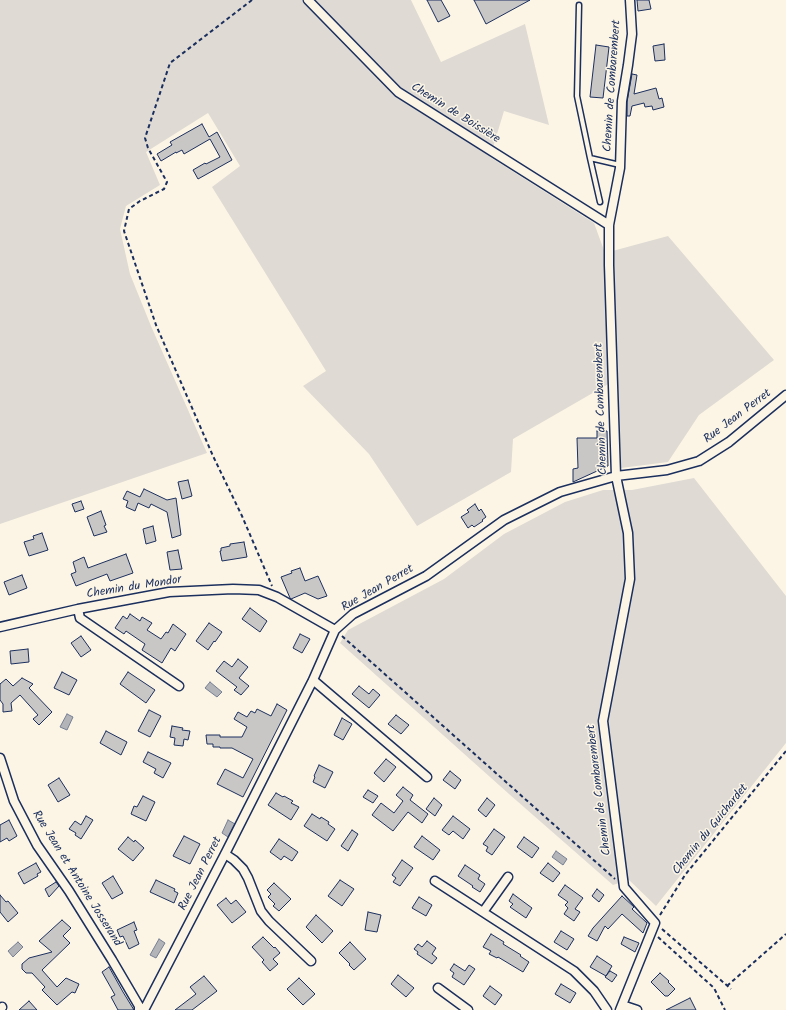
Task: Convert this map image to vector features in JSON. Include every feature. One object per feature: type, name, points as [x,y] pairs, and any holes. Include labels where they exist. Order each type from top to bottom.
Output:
[{"type":"street","name":"Chemin de Boissière","points":[[308,0],[398,92],[609,225]]},
{"type":"street","name":"Chemin de Combarembert","points":[[624,887],[603,720],[630,579],[628,533],[616,476],[609,225],[613,210],[620,165],[622,101],[632,34],[630,0]]},
{"type":"street","name":"Rue Jean Perret","points":[[144,1010],[313,680],[335,630],[353,614],[426,576],[504,520],[560,492],[616,476],[667,470],[698,460],[729,442],[786,395]]},
{"type":"street","name":"Chemin du Mondor","points":[[0,627],[78,609],[169,592],[234,589],[259,590],[277,596],[335,630]]},
{"type":"street","points":[[78,609],[80,618],[179,686]]},
{"type":"street","points":[[313,680],[427,777]]},
{"type":"street","name":"Rue Jean et Antoine Josserand","points":[[0,758],[14,801],[37,845],[69,891],[112,960],[139,1006],[139,1010]]},
{"type":"street","points":[[225,854],[234,860],[248,878],[261,911],[268,921],[311,961]]},
{"type":"street","points":[[483,912],[508,877]]},
{"type":"street","points":[[435,881],[574,971],[594,991],[607,1010]]},
{"type":"street","points":[[624,887],[653,927],[621,1007],[638,1010]]},
{"type":"street","points":[[438,988],[468,1010]]},
{"type":"lane","points":[[579,5],[577,96],[600,202]]},
{"type":"lane","points":[[590,158],[620,165]]},
{"type":"path","points":[[252,0],[170,63],[145,138],[148,148],[167,182],[164,189],[140,201],[129,209],[124,231],[156,324],[213,456],[242,516],[277,596]]},
{"type":"path","points":[[335,630],[624,887]]},
{"type":"path","name":"Chemin du Guichardet","points":[[653,927],[685,875],[786,751]]},
{"type":"path","points":[[653,927],[730,989]]},
{"type":"path","points":[[653,927],[714,988],[725,1010]]},
{"type":"path","points":[[727,986],[786,934]]},
{"type":"shaded area","points":[[0,0],[411,0],[441,62],[525,24],[549,125],[504,111],[490,157],[594,223],[605,253],[668,236],[774,360],[699,415],[668,462],[621,468],[617,379],[513,439],[511,472],[417,526],[369,454],[303,386],[326,371],[212,187],[240,166],[208,113],[146,152],[160,185],[126,206],[120,229],[130,274],[151,326],[207,453],[0,524]]},
{"type":"shaded area","points":[[694,478],[786,596],[786,743],[656,906],[629,880],[613,885],[340,643],[348,630],[444,579],[504,534],[565,502],[603,490],[632,490]]},
{"type":"shaded area","points":[[210,682],[222,692],[217,697],[205,688]]},
{"type":"shaded area","points":[[67,714],[73,717],[67,730],[60,727]]},
{"type":"shaded area","points":[[228,820],[235,824],[228,837],[222,833]]},
{"type":"shaded area","points":[[556,851],[567,859],[563,865],[552,857]]},
{"type":"shaded area","points":[[159,939],[165,943],[156,958],[150,955]]},
{"type":"shaded area","points":[[18,942],[23,947],[13,957],[8,951]]},
{"type":"building","points":[[427,0],[441,0],[450,16],[438,22]]},
{"type":"building","points":[[474,0],[530,0],[486,24]]},
{"type":"building","points":[[637,0],[649,0],[651,9],[638,11]]},
{"type":"building","points":[[664,44],[665,60],[655,61],[653,46]]},
{"type":"building","points":[[596,45],[609,47],[603,98],[590,97]]},
{"type":"building","points":[[632,74],[637,75],[634,94],[656,88],[659,99],[662,98],[664,107],[653,110],[652,106],[645,107],[644,103],[632,106],[630,116],[627,116],[627,102]]},
{"type":"building","points":[[202,124],[209,137],[217,132],[232,160],[198,179],[193,170],[220,157],[210,139],[184,154],[182,150],[161,161],[157,154],[172,145],[170,142]]},
{"type":"building","points":[[597,431],[607,431],[608,466],[573,482],[573,469],[578,468],[577,438],[597,438]]},
{"type":"building","points":[[188,480],[192,496],[182,499],[178,482]]},
{"type":"building","points":[[144,489],[167,500],[176,498],[181,535],[172,538],[167,512],[151,504],[149,508],[138,503],[135,511],[126,507],[128,501],[123,499],[127,491],[140,497]]},
{"type":"building","points":[[81,501],[84,509],[75,512],[72,504]]},
{"type":"building","points":[[475,504],[479,511],[481,509],[486,517],[474,527],[472,525],[468,528],[461,517],[469,512],[467,510]]},
{"type":"building","points":[[101,511],[106,525],[104,526],[107,532],[94,536],[87,517]]},
{"type":"building","points":[[153,526],[156,541],[146,544],[143,529]]},
{"type":"building","points":[[42,533],[48,550],[29,556],[24,542],[34,539],[33,536]]},
{"type":"building","points":[[244,542],[247,557],[222,561],[220,551],[221,548],[230,546],[230,544]]},
{"type":"building","points":[[178,550],[182,569],[170,570],[167,552]]},
{"type":"building","points":[[126,554],[133,573],[110,581],[107,574],[76,586],[71,574],[76,572],[73,562],[84,557],[88,568]]},
{"type":"building","points":[[300,568],[305,581],[318,576],[327,596],[318,599],[305,593],[291,599],[290,598],[281,577]]},
{"type":"building","points":[[22,575],[27,588],[9,595],[4,582]]},
{"type":"building","points":[[250,608],[267,621],[260,632],[242,619]]},
{"type":"building","points":[[130,614],[140,621],[142,617],[152,623],[147,630],[161,639],[166,632],[168,633],[173,624],[186,634],[175,651],[171,648],[162,663],[142,650],[145,644],[126,631],[124,634],[115,628],[123,616],[127,619]]},
{"type":"building","points":[[209,623],[222,632],[208,650],[196,641]]},
{"type":"building","points":[[300,634],[310,639],[302,653],[293,648]]},
{"type":"building","points":[[81,636],[91,650],[81,657],[71,643]]},
{"type":"building","points":[[28,649],[29,662],[11,664],[10,651]]},
{"type":"building","points":[[238,659],[248,667],[239,678],[249,686],[241,695],[234,690],[237,687],[216,671],[224,661],[232,667]]},
{"type":"building","points":[[62,672],[77,680],[69,695],[54,688]]},
{"type":"building","points":[[128,672],[155,690],[146,703],[120,684]]},
{"type":"building","points":[[22,678],[33,684],[29,688],[52,712],[39,725],[33,719],[38,715],[20,695],[11,703],[12,711],[3,712],[3,704],[0,700],[0,684],[6,679],[13,686]]},
{"type":"building","points":[[359,686],[369,694],[373,689],[380,695],[369,708],[352,694]]},
{"type":"building","points":[[277,704],[287,710],[243,797],[217,784],[225,769],[243,778],[253,759],[232,748],[213,747],[213,744],[207,744],[206,735],[220,735],[220,737],[242,737],[247,727],[234,719],[238,712],[247,717],[251,711],[255,713],[257,709],[271,716]]},
{"type":"building","points":[[149,710],[161,716],[150,737],[138,731]]},
{"type":"building","points":[[396,715],[409,725],[401,734],[388,724]]},
{"type":"building","points":[[342,718],[352,724],[343,740],[334,735]]},
{"type":"building","points":[[172,726],[190,731],[188,740],[184,739],[183,746],[174,745],[175,738],[170,737]]},
{"type":"building","points":[[106,731],[127,742],[121,755],[100,743]]},
{"type":"building","points":[[148,752],[171,763],[163,778],[154,773],[156,769],[143,762]]},
{"type":"building","points":[[386,759],[396,767],[384,782],[374,773]]},
{"type":"building","points":[[319,765],[333,772],[325,788],[313,782]]},
{"type":"building","points":[[450,771],[461,780],[455,789],[443,780]]},
{"type":"building","points":[[59,778],[70,795],[58,802],[48,785]]},
{"type":"building","points":[[403,787],[413,795],[410,800],[428,814],[422,823],[408,812],[393,831],[372,815],[381,803],[394,813],[403,801],[396,795]]},
{"type":"building","points":[[368,790],[378,796],[373,803],[363,797]]},
{"type":"building","points":[[276,793],[293,801],[291,803],[299,807],[291,820],[268,805]]},
{"type":"building","points":[[143,796],[155,802],[146,821],[131,814],[134,806],[137,807]]},
{"type":"building","points":[[434,798],[442,805],[435,816],[426,809]]},
{"type":"building","points":[[487,798],[495,805],[486,817],[478,810]]},
{"type":"building","points":[[312,814],[329,822],[328,824],[335,829],[327,841],[304,826]]},
{"type":"building","points":[[86,816],[93,820],[81,839],[75,835],[76,833],[69,829],[75,821],[81,825]]},
{"type":"building","points":[[453,816],[470,829],[463,839],[453,831],[449,835],[442,830]]},
{"type":"building","points":[[9,820],[17,836],[9,841],[7,838],[0,842],[0,825]]},
{"type":"building","points":[[494,829],[505,837],[492,855],[486,851],[488,847],[483,844]]},
{"type":"building","points":[[352,830],[358,834],[348,851],[341,846]]},
{"type":"building","points":[[184,836],[200,844],[190,864],[173,856]]},
{"type":"building","points":[[422,836],[440,850],[433,860],[414,847]]},
{"type":"building","points":[[128,837],[134,842],[135,840],[144,848],[133,861],[118,849]]},
{"type":"building","points":[[524,837],[539,848],[532,858],[517,847]]},
{"type":"building","points":[[279,839],[298,852],[292,861],[284,856],[281,860],[270,852]]},
{"type":"building","points":[[402,860],[413,868],[400,886],[393,882],[396,878],[392,875]]},
{"type":"building","points":[[36,863],[41,872],[37,874],[38,876],[24,884],[18,873]]},
{"type":"building","points":[[548,863],[560,873],[553,882],[540,873]]},
{"type":"building","points":[[465,865],[480,875],[478,879],[485,884],[480,892],[458,876]]},
{"type":"building","points":[[113,876],[123,893],[112,899],[102,883]]},
{"type":"building","points":[[156,880],[175,889],[174,891],[178,893],[174,903],[150,892]]},
{"type":"building","points":[[340,880],[354,889],[342,906],[328,896]]},
{"type":"building","points":[[56,882],[59,886],[49,897],[45,889]]},
{"type":"building","points":[[274,883],[291,899],[279,911],[273,906],[275,904],[268,897],[271,894],[267,890]]},
{"type":"building","points":[[565,885],[583,898],[575,909],[580,912],[574,921],[564,914],[568,908],[565,905],[568,902],[558,895]]},
{"type":"building","points":[[597,889],[604,895],[599,902],[592,896]]},
{"type":"building","points":[[513,894],[532,908],[526,918],[510,907],[513,904],[509,901]]},
{"type":"building","points":[[0,895],[6,902],[8,901],[18,913],[8,922],[0,912]]},
{"type":"building","points":[[622,896],[634,907],[632,909],[647,923],[643,933],[622,914],[608,929],[605,926],[597,941],[588,936],[593,928]]},
{"type":"building","points":[[419,897],[432,905],[426,916],[412,908]]},
{"type":"building","points":[[226,898],[231,904],[236,900],[246,912],[232,923],[217,905]]},
{"type":"building","points":[[368,912],[381,915],[377,932],[365,930]]},
{"type":"building","points":[[316,915],[333,931],[322,943],[306,927]]},
{"type":"building","points":[[62,920],[71,928],[63,936],[70,943],[42,970],[57,987],[66,978],[79,984],[75,993],[72,992],[57,1005],[42,990],[45,987],[32,973],[26,973],[22,969],[22,964],[29,958],[52,952],[39,941]]},
{"type":"building","points":[[134,922],[137,930],[134,931],[139,944],[129,949],[123,936],[120,937],[117,930]]},
{"type":"building","points":[[561,931],[574,939],[567,950],[554,942]]},
{"type":"building","points":[[491,934],[504,942],[503,944],[521,955],[520,956],[529,962],[523,972],[498,957],[497,958],[489,954],[491,951],[483,947]]},
{"type":"building","points":[[263,937],[280,953],[273,959],[278,964],[270,971],[262,962],[264,960],[252,947]]},
{"type":"building","points":[[624,937],[639,943],[635,952],[621,944]]},
{"type":"building","points":[[427,941],[436,948],[432,954],[437,958],[432,964],[417,954],[418,952],[414,949],[418,944],[422,947]]},
{"type":"building","points":[[350,942],[366,959],[354,970],[339,953]]},
{"type":"building","points":[[597,956],[612,966],[606,976],[590,967]]},
{"type":"building","points":[[454,964],[465,971],[469,965],[475,969],[464,985],[452,977],[454,973],[450,970]]},
{"type":"building","points":[[109,967],[134,1010],[118,1010],[111,997],[115,995],[102,972]]},
{"type":"building","points":[[610,971],[617,975],[612,982],[605,977]]},
{"type":"building","points":[[660,973],[675,989],[668,996],[665,996],[651,982]]},
{"type":"building","points":[[398,975],[414,988],[406,997],[391,984]]},
{"type":"building","points":[[204,976],[217,991],[192,1010],[175,1010],[196,994],[190,987]]},
{"type":"building","points":[[299,978],[315,994],[303,1005],[287,989]]},
{"type":"building","points":[[561,984],[576,993],[570,1003],[555,994]]},
{"type":"building","points":[[490,986],[502,995],[495,1005],[483,996]]},
{"type":"building","points":[[690,998],[696,1010],[666,1010]]},
{"type":"building","points":[[29,1001],[37,1010],[19,1010]]}]
